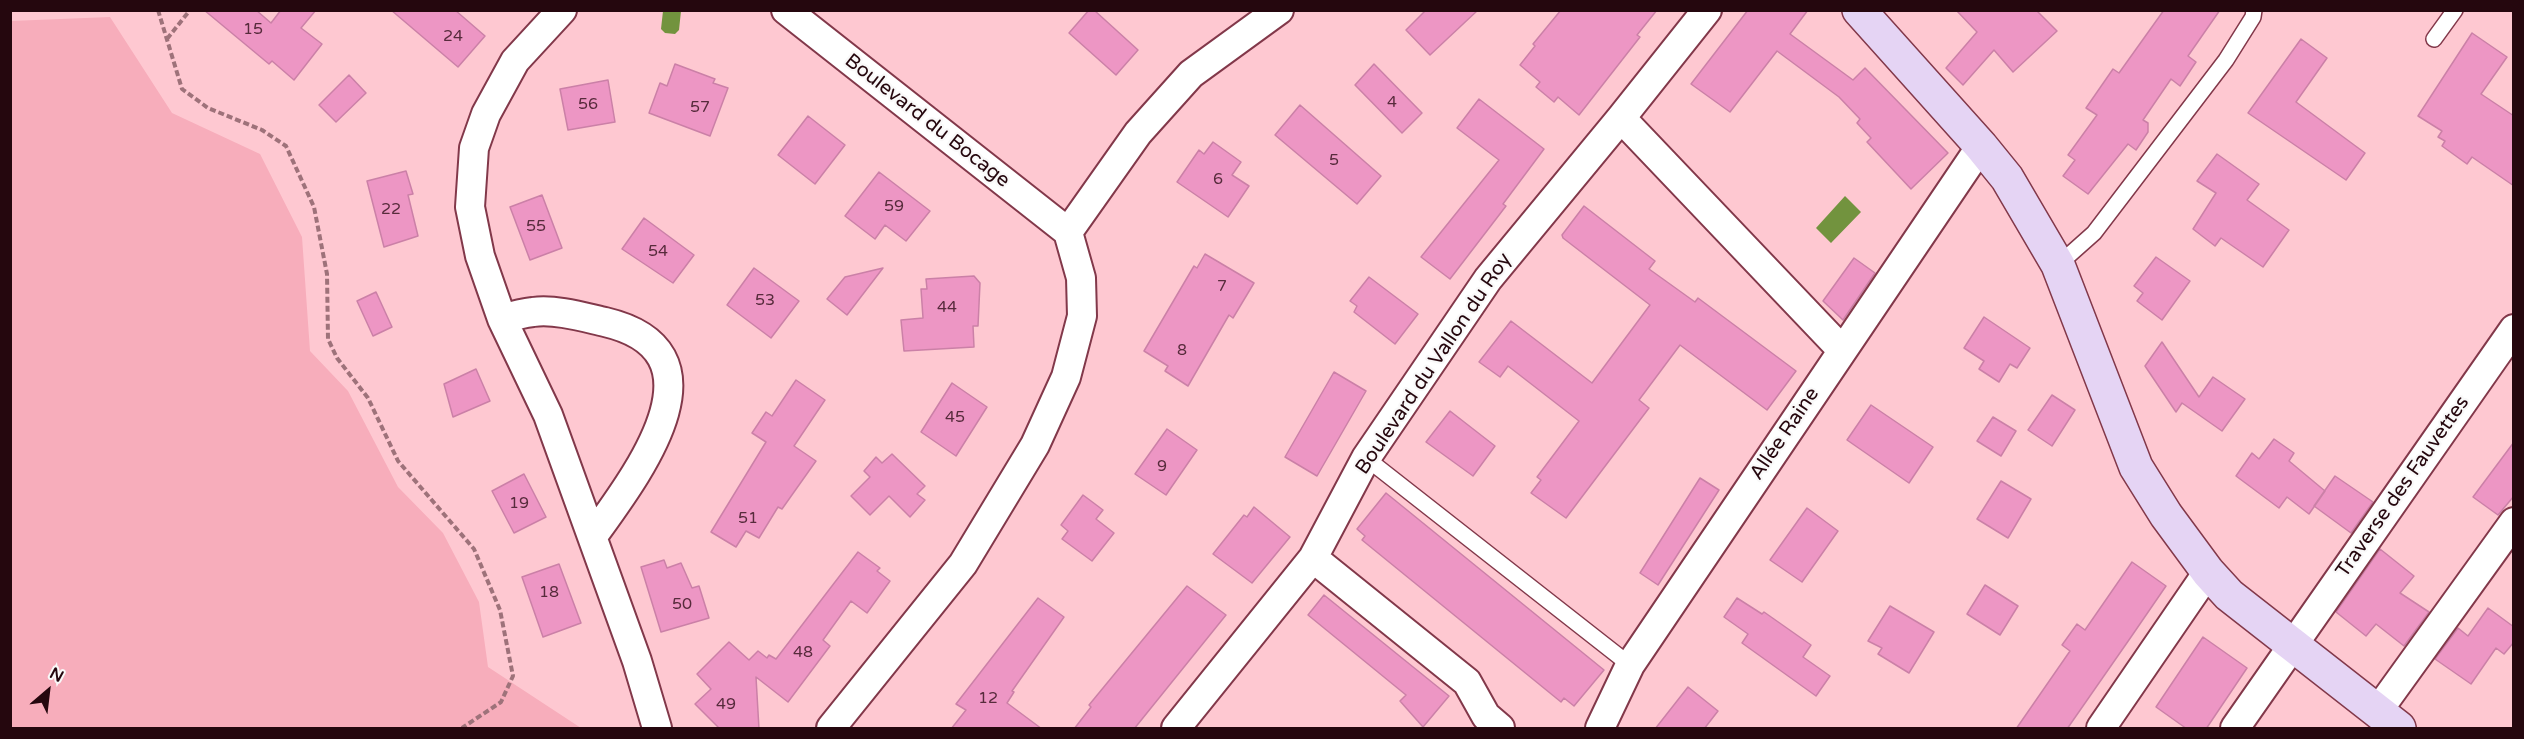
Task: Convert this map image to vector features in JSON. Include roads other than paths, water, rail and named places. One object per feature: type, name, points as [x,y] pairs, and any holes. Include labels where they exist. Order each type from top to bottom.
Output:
[{"type":"street","points":[[562,10],[515,61],[486,114],[474,148],[470,207],[480,256],[502,319],[548,415],[637,661],[657,729]]},
{"type":"street","name":"Boulevard du Bocage","points":[[786,10],[1068,232]]},
{"type":"street","points":[[831,729],[963,564],[1035,445],[1066,376],[1082,316],[1081,278],[1068,232],[1138,133],[1191,74],[1279,10]]},
{"type":"street","name":"Boulevard du Vallon du Roy","points":[[1176,729],[1313,558],[1366,458],[1488,279],[1707,10]]},
{"type":"street","points":[[1859,10],[2007,178],[2058,265],[2136,467],[2166,515],[2208,572],[2229,595],[2388,720],[2514,522]]},
{"type":"street","points":[[1621,118],[1842,350]]},
{"type":"street","name":"Allée Raine","points":[[1600,729],[1630,665],[1981,146]]},
{"type":"street","points":[[502,319],[536,312],[577,316],[627,327],[651,342],[666,367],[669,397],[658,434],[626,489],[593,536]]},
{"type":"street","name":"Traverse des Fauvettes","points":[[2235,729],[2292,644],[2514,329]]},
{"type":"street","points":[[1313,558],[1467,682],[1487,724]]},
{"type":"street","points":[[2101,729],[2208,572]]},
{"type":"lane","points":[[2058,265],[2094,233],[2226,60],[2253,17],[2254,10]]},
{"type":"lane","points":[[2434,39],[2455,10]]},
{"type":"lane","points":[[1366,458],[1630,665]]}]
